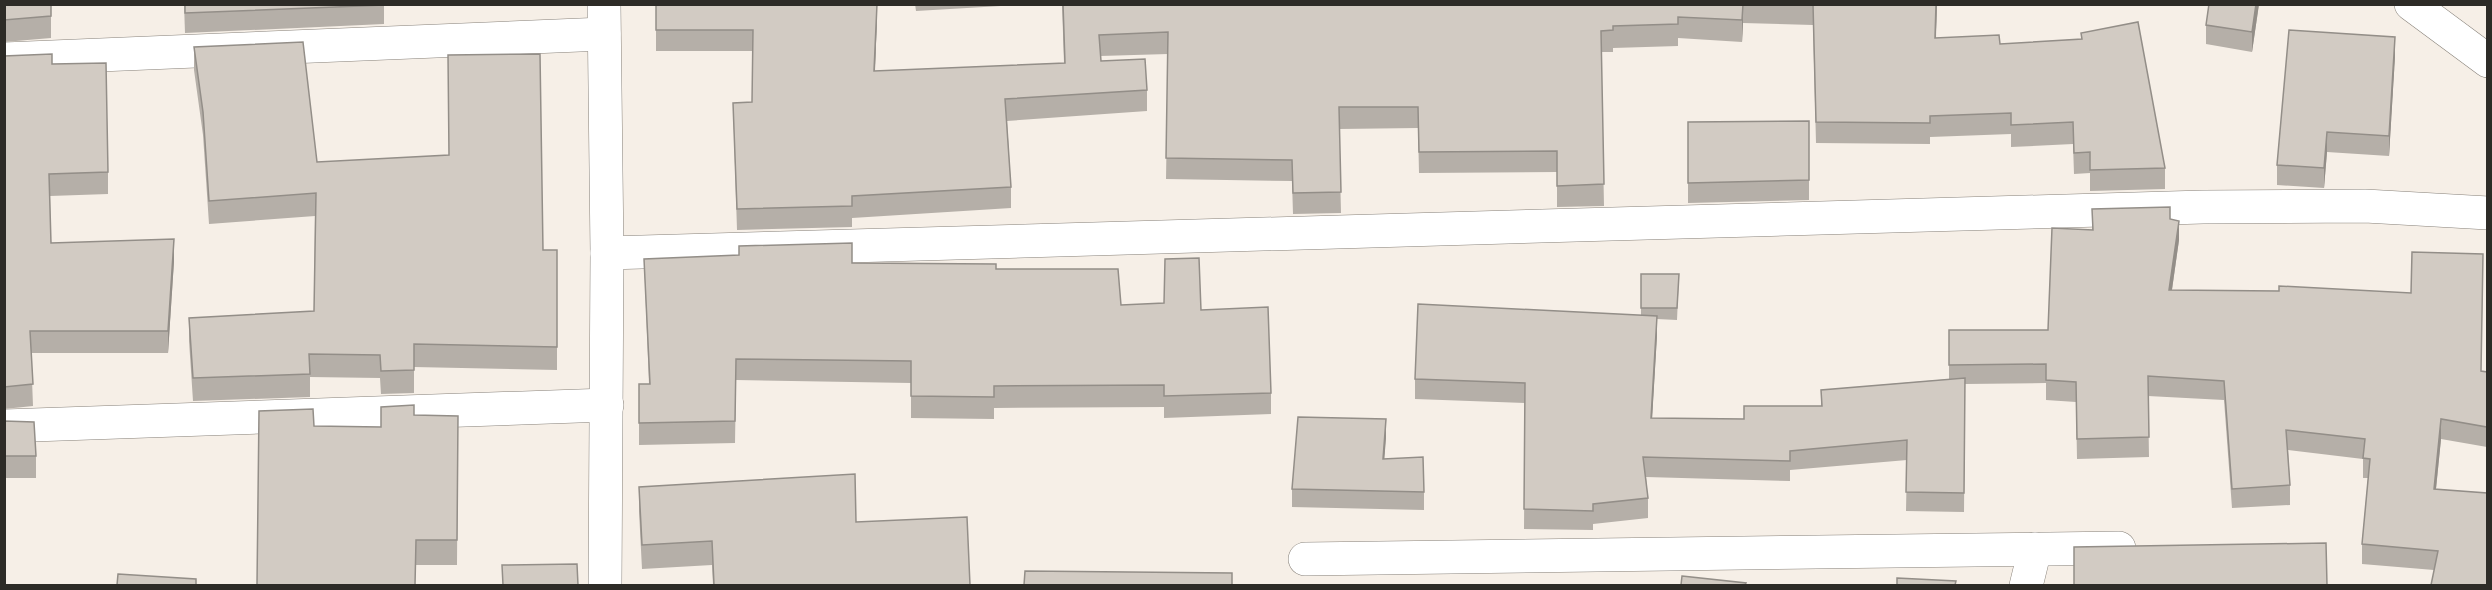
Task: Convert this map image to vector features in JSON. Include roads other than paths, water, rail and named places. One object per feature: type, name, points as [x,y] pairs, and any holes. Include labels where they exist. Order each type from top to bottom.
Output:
[{"type":"street","points":[[2411,4],[2487,62]]},
{"type":"street","points":[[4,59],[604,19],[607,253],[605,585]]},
{"type":"street","points":[[607,253],[2203,207],[2366,206],[2487,213]]},
{"type":"street","points":[[4,426],[607,405]]},
{"type":"street","points":[[1305,559],[2154,547]]},
{"type":"street","points":[[2026,585],[2035,549]]}]
